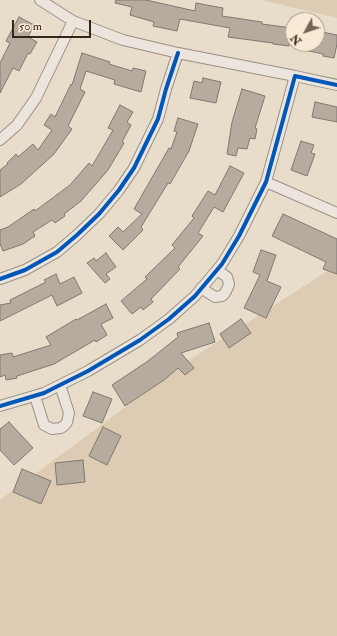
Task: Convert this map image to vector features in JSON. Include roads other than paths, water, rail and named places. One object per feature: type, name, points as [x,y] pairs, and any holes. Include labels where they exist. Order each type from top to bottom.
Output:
[{"type":"street","points":[[40,0],[74,21],[122,40],[178,53],[337,85]]},
{"type":"street","points":[[0,140],[17,126],[36,98],[74,21]]},
{"type":"street","points":[[0,279],[25,270],[58,252],[99,214],[119,190],[134,168],[158,119],[178,53]]},
{"type":"street","points":[[0,406],[44,393],[88,372],[140,340],[195,296],[222,264],[239,236],[266,182],[295,76]]},
{"type":"street","points":[[266,182],[337,213]]},
{"type":"street","points":[[201,288],[215,297],[222,296],[225,293],[229,284],[227,277],[217,270]]},
{"type":"street","points":[[36,396],[44,425],[52,430],[61,428],[67,422],[69,413],[60,385]]}]
